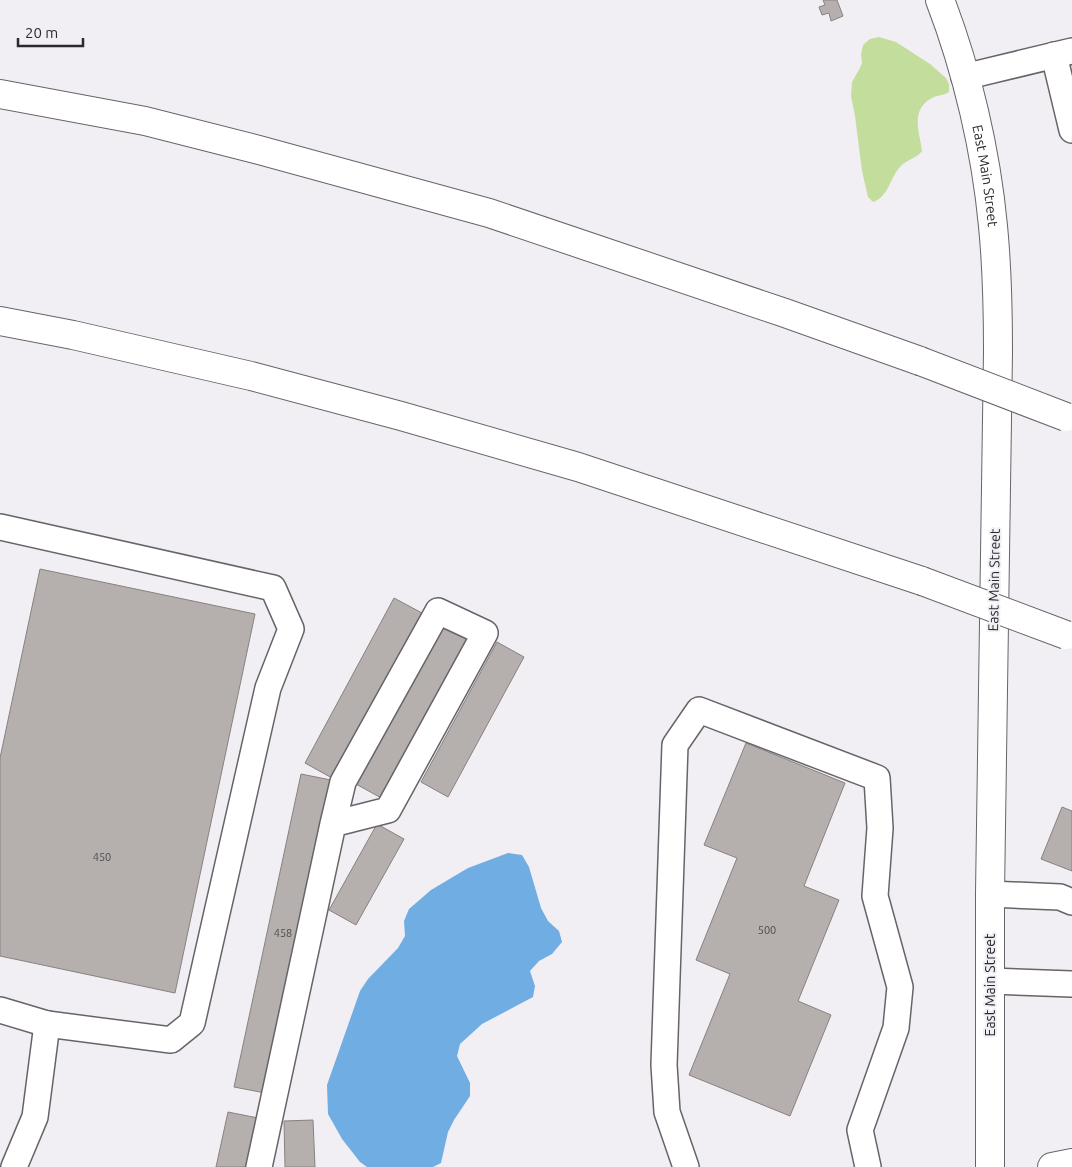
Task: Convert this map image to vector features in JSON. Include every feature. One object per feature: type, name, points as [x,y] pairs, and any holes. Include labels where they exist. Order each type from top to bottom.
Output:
[{"type":"main road","name":"East Main Street","points":[[940,0],[950,27],[964,77],[988,182],[994,233],[998,300],[990,894],[990,1167]]},
{"type":"main road","points":[[0,94],[145,121],[489,213],[785,313],[920,361],[1069,418]]},
{"type":"main road","points":[[0,321],[73,335],[251,376],[420,421],[578,467],[922,581],[1069,636]]},
{"type":"main road","points":[[1052,1167],[1072,1163]]},
{"type":"lane","points":[[964,77],[1063,53],[1072,130]]},
{"type":"lane","points":[[0,527],[273,588],[291,629],[268,688],[192,1023],[171,1040],[47,1024],[0,1010]]},
{"type":"lane","points":[[259,1167],[333,824],[343,782],[438,611],[485,632],[388,810],[333,824]]},
{"type":"lane","points":[[686,1167],[667,1112],[664,1065],[675,745],[699,710],[877,778],[880,828],[875,896],[900,987],[896,1028],[860,1130],[868,1167]]},
{"type":"lane","points":[[990,894],[1060,897],[1072,902]]},
{"type":"lane","points":[[990,981],[1072,984]]},
{"type":"lane","points":[[14,1167],[35,1116],[47,1024]]},
{"type":"green space","points":[[879,37],[896,42],[930,64],[946,78],[949,84],[949,92],[932,98],[924,104],[918,116],[918,130],[922,151],[901,165],[882,196],[873,202],[868,197],[862,171],[851,96],[852,82],[862,63],[863,45],[870,39]]},
{"type":"water","points":[[508,853],[522,855],[529,867],[541,908],[548,921],[559,931],[562,942],[552,954],[539,961],[530,971],[535,986],[533,997],[482,1024],[460,1044],[457,1056],[470,1083],[470,1096],[448,1132],[441,1163],[433,1167],[367,1167],[360,1162],[342,1139],[328,1114],[327,1085],[360,991],[368,979],[398,948],[405,936],[404,921],[409,909],[431,890],[468,868]]},
{"type":"building","points":[[823,0],[837,0],[843,16],[831,21],[829,13],[822,15],[819,7],[825,5]]},
{"type":"building","points":[[40,569],[255,614],[175,993],[0,956],[0,758]]},
{"type":"building","points":[[394,598],[422,613],[332,778],[305,763]]},
{"type":"building","points":[[444,622],[471,637],[383,799],[356,784]]},
{"type":"building","points":[[497,642],[524,657],[448,797],[421,782]]},
{"type":"building","points":[[746,743],[845,783],[804,886],[839,900],[798,1001],[831,1015],[790,1116],[689,1075],[730,974],[696,960],[737,858],[704,845]]},
{"type":"building","points":[[301,774],[331,780],[265,1093],[234,1087]]},
{"type":"building","points":[[1062,807],[1072,811],[1072,871],[1041,859]]},
{"type":"building","points":[[377,824],[404,839],[356,925],[329,910]]},
{"type":"building","points":[[228,1112],[258,1118],[248,1167],[216,1167]]},
{"type":"building","points":[[313,1120],[315,1167],[285,1167],[284,1121]]}]
